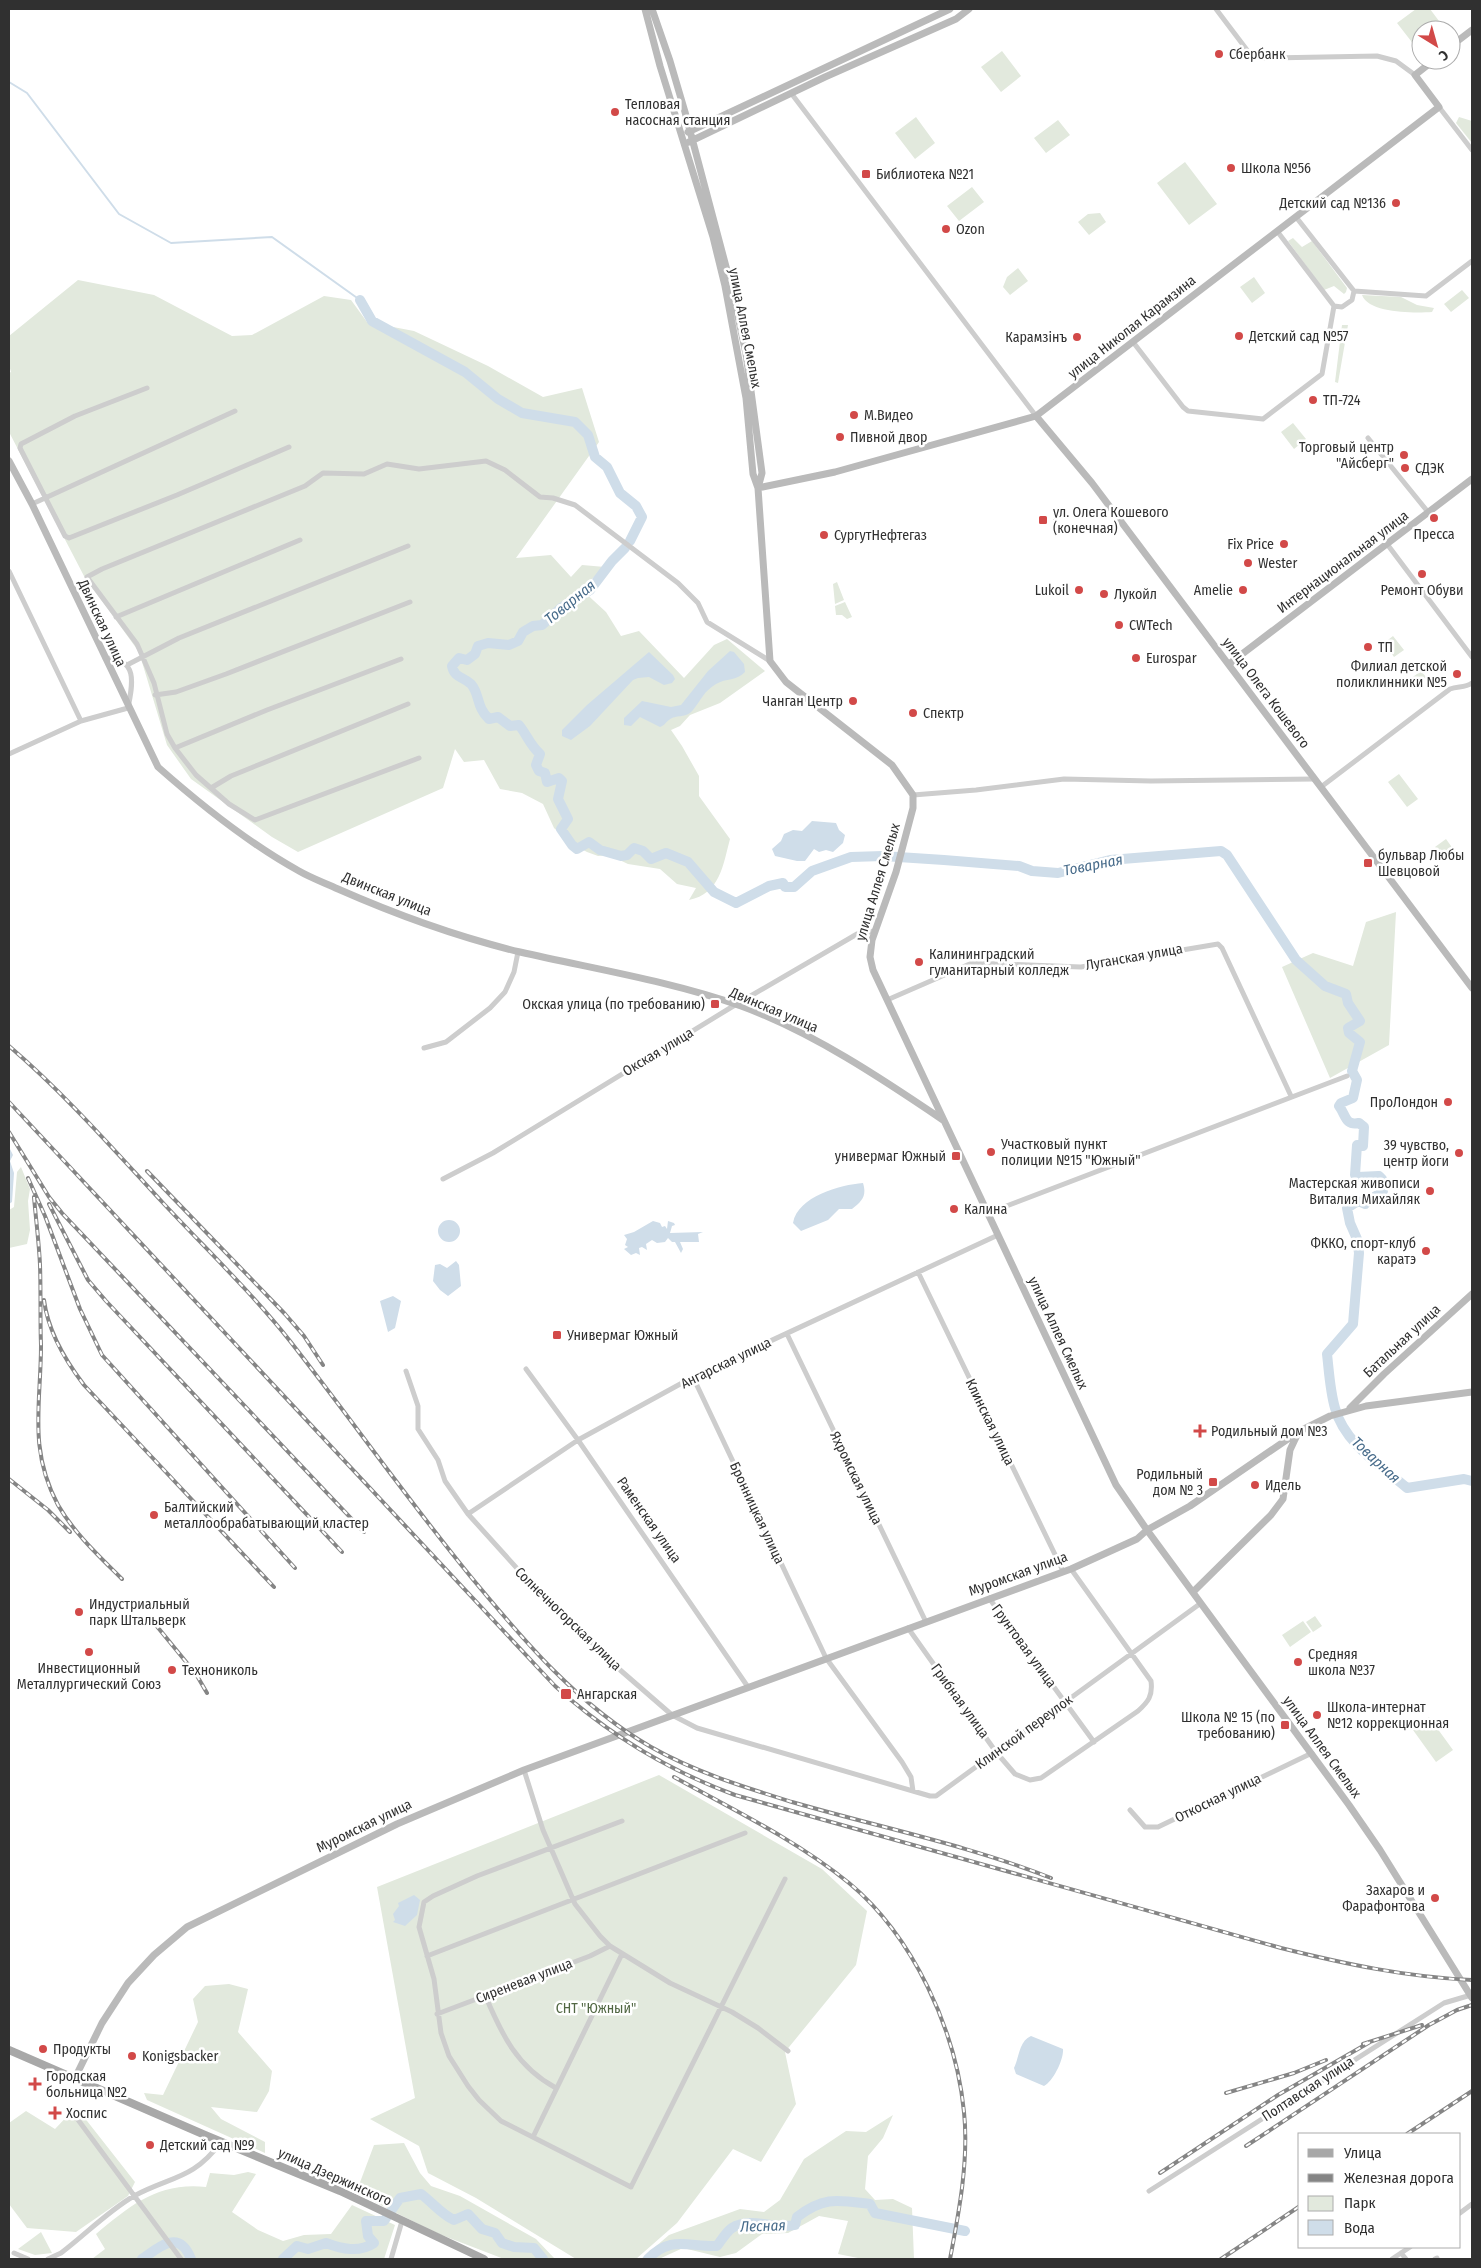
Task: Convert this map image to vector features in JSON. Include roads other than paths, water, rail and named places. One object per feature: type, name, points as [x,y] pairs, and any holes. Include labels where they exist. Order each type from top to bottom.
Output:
[{"type":"main road","name":"улица Аллея Смелых","points":[[645,9],[660,66],[713,237],[731,313],[746,398],[753,474],[758,488],[770,661]]},
{"type":"main road","points":[[652,9],[670,61],[690,131],[726,266],[746,354],[762,473],[758,488]]},
{"type":"main road","points":[[681,135],[950,9]]},
{"type":"main road","points":[[684,145],[825,77],[956,19],[969,9]]},
{"type":"main road","points":[[1461,38],[1472,30]]},
{"type":"main road","points":[[821,68],[825,77]]},
{"type":"main road","points":[[1421,70],[1415,75],[1439,107]]},
{"type":"main road","name":"улица Николая Карамзина","points":[[758,488],[835,472],[1036,416],[1439,107]]},
{"type":"main road","name":"улица Олега Кошевого","points":[[1036,416],[1092,482],[1472,988]]},
{"type":"main road","name":"Двинская улица","points":[[9,461],[32,504],[128,708],[158,767],[238,831],[299,871],[380,908],[518,952],[663,984],[735,1005],[803,1034],[944,1120]]},
{"type":"main road","name":"Интернациональная улица","points":[[1229,664],[1472,479]]},
{"type":"main road","points":[[770,661],[786,682],[892,765],[913,796]]},
{"type":"main road","name":"улица Аллея Смелых","points":[[913,796],[913,808],[899,858],[886,902],[874,931],[870,957],[873,970],[1116,1484],[1147,1530],[1312,1754],[1380,1850],[1471,1996]]},
{"type":"main road","name":"Батальная улица","points":[[1348,1409],[1472,1294]]},
{"type":"main road","points":[[1371,1386],[1370,1394],[1377,1404]]},
{"type":"main road","points":[[1348,1409],[1472,1392]]},
{"type":"main road","name":"Муромская улица","points":[[826,1658],[1063,1572],[1137,1539],[1147,1530],[1190,1506],[1298,1432],[1348,1409]]},
{"type":"main road","points":[[1193,1592],[1271,1515],[1283,1498],[1290,1450],[1298,1432]]},
{"type":"main road","points":[[1279,1445],[1285,1445],[1290,1450]]},
{"type":"main road","points":[[748,1686],[826,1658]]},
{"type":"main road","name":"Муромская улица","points":[[75,2078],[102,2024],[128,1983],[154,1955],[187,1927],[397,1824],[524,1770],[610,1740],[748,1686]]},
{"type":"main road","name":"улица Дзержинского","points":[[9,2050],[221,2142],[340,2191],[402,2222],[484,2259]]},
{"type":"street","points":[[1216,9],[1250,54],[1264,58],[1377,56],[1396,61],[1415,75]]},
{"type":"street","points":[[791,93],[1036,416]]},
{"type":"street","points":[[1439,107],[1472,150]]},
{"type":"street","points":[[1296,217],[1354,291],[1426,296],[1472,261]]},
{"type":"street","points":[[1277,231],[1334,306],[1342,307],[1347,304],[1352,300],[1354,291]]},
{"type":"street","points":[[1133,342],[1188,411],[1263,420],[1322,374],[1334,306]]},
{"type":"street","points":[[147,388],[75,416],[23,441],[20,448],[66,536],[72,538],[289,447]]},
{"type":"street","points":[[32,504],[235,411]]},
{"type":"street","points":[[1368,438],[1428,512]]},
{"type":"street","points":[[419,758],[255,820],[235,808],[211,788],[192,770],[175,748],[167,734],[154,684],[143,658],[132,638],[87,577],[92,573],[304,486],[323,474],[364,474],[387,464],[420,468],[486,462],[505,470],[540,498],[553,498],[575,505],[678,584],[698,603],[707,622],[770,661]]},
{"type":"street","points":[[116,617],[300,540]]},
{"type":"street","points":[[1387,544],[1472,657]]},
{"type":"street","points":[[127,665],[179,638],[408,546]]},
{"type":"street","points":[[9,571],[81,721]]},
{"type":"street","points":[[156,695],[176,692],[226,674],[410,602]]},
{"type":"street","points":[[9,754],[81,721],[128,708],[132,684],[127,665],[118,658],[105,658]]},
{"type":"street","points":[[175,748],[267,710],[401,659]]},
{"type":"street","points":[[1322,788],[1450,690],[1457,687],[1467,687],[1472,683]]},
{"type":"street","points":[[211,788],[232,776],[408,704]]},
{"type":"street","points":[[913,796],[1064,779],[1151,781],[1315,779]]},
{"type":"street","name":"Окская улица","points":[[443,1179],[493,1153],[735,1005],[857,934],[874,931]]},
{"type":"street","name":"Луганская улица","points":[[887,1000],[972,963],[1081,967],[1218,944],[1222,948],[1291,1096]]},
{"type":"street","points":[[424,1048],[446,1042],[495,1003],[505,992],[514,972],[518,952]]},
{"type":"street","points":[[988,1213],[1347,1076]]},
{"type":"street","name":"Ангарская улица","points":[[468,1514],[578,1440],[693,1377],[998,1235]]},
{"type":"street","name":"Клинская улица","points":[[918,1272],[1063,1572]]},
{"type":"street","name":"Яхромская улица","points":[[787,1334],[926,1622]]},
{"type":"street","name":"Раменская улица","points":[[526,1369],[578,1440],[748,1686]]},
{"type":"street","name":"Солнечногорская улица","points":[[406,1371],[418,1406],[418,1429],[438,1460],[445,1481],[468,1514],[532,1585],[619,1669],[672,1715],[697,1728],[913,1791]]},
{"type":"street","name":"Бронницкая улица","points":[[693,1377],[826,1658]]},
{"type":"street","points":[[1071,1568],[1151,1681],[1153,1692],[1138,1711],[1094,1742]]},
{"type":"street","name":"Грунтовая улица","points":[[990,1598],[1094,1742]]},
{"type":"street","name":"Клинской переулок","points":[[913,1791],[936,1796],[1201,1602]]},
{"type":"street","name":"Грибная улица","points":[[908,1628],[996,1752],[1015,1774],[1030,1780],[1041,1778],[1094,1742]]},
{"type":"street","points":[[826,1658],[902,1762],[911,1777],[913,1791]]},
{"type":"street","name":"Откосная улица","points":[[1130,1810],[1145,1827],[1158,1828],[1312,1754]]},
{"type":"street","points":[[524,1770],[550,1847],[574,1900],[585,1919],[610,1946],[670,1983],[722,2007],[758,2028],[788,2051]]},
{"type":"street","points":[[622,1821],[550,1847],[450,1887],[424,1902],[419,1927],[434,1979],[437,2014],[441,2033],[449,2056],[473,2093],[501,2121],[631,2187],[785,1879]]},
{"type":"street","points":[[427,1956],[746,1832]]},
{"type":"street","name":"Сиреневая улица","points":[[437,2014],[610,1946]]},
{"type":"street","points":[[532,2137],[622,1954]]},
{"type":"street","points":[[486,1996],[499,2031],[515,2053],[534,2074],[556,2088]]},
{"type":"street","name":"Полтавская улица","points":[[1149,2191],[1444,2004],[1471,1996]]},
{"type":"street","points":[[73,2113],[181,2259]]},
{"type":"street","points":[[48,2259],[60,2253],[136,2196],[181,2177],[200,2166],[221,2142]]},
{"type":"street","points":[[1461,2212],[1472,2204]]},
{"type":"street","points":[[390,2259],[402,2222]]},
{"type":"street","points":[[1392,2259],[1408,2248]]},
{"type":"street","points":[[466,2251],[472,2259]]},
{"type":"street","points":[[14,2253],[28,2259]]},
{"type":"street","points":[[1401,2253],[1406,2259]]},
{"type":"water","points":[[730,651],[734,652],[744,664],[745,672],[739,677],[720,682],[712,687],[690,713],[672,718],[660,727],[640,717],[631,726],[624,725],[624,718],[642,701],[671,707],[681,705],[708,671]]},
{"type":"water","points":[[649,652],[673,675],[675,679],[672,683],[664,685],[649,677],[633,680],[590,726],[571,740],[562,736],[562,730],[587,705]]},
{"type":"water","points":[[812,821],[836,823],[839,830],[845,835],[843,843],[833,852],[826,850],[819,852],[814,849],[805,861],[775,856],[772,849],[781,841],[784,834],[793,830],[802,831]]},
{"type":"water","points":[[9,1147],[13,1155],[10,1161],[14,1173],[12,1202],[9,1204]]},
{"type":"water","points":[[863,1183],[863,1198],[852,1209],[839,1209],[828,1220],[801,1231],[793,1223],[796,1214],[811,1199],[832,1189]]},
{"type":"water","points":[[449,1220],[457,1223],[460,1231],[457,1239],[449,1242],[441,1239],[438,1231],[441,1223]]},
{"type":"water","points":[[653,1221],[660,1223],[662,1227],[665,1226],[667,1229],[668,1221],[674,1223],[675,1225],[672,1226],[670,1233],[703,1232],[698,1234],[699,1242],[680,1242],[683,1249],[681,1253],[675,1242],[668,1238],[665,1242],[657,1243],[652,1240],[646,1244],[647,1250],[642,1247],[639,1248],[640,1255],[636,1253],[631,1255],[624,1249],[628,1247],[625,1245],[627,1239],[624,1235],[634,1232]]},
{"type":"water","points":[[456,1261],[459,1265],[461,1286],[448,1296],[433,1281],[435,1265],[440,1264],[447,1268]]},
{"type":"water","points":[[393,1296],[401,1301],[395,1328],[388,1332],[380,1301]]},
{"type":"water","points":[[414,1895],[420,1900],[417,1915],[405,1926],[393,1922],[395,1920],[393,1914],[399,1906],[398,1903]]},
{"type":"water","points":[[1031,2036],[1063,2049],[1062,2058],[1057,2070],[1051,2080],[1044,2086],[1016,2074],[1014,2068],[1024,2042]]},
{"type":"waterway","points":[[9,82],[27,93],[119,214],[171,243],[272,237],[360,300]]},
{"type":"waterway","name":"Товарная","points":[[360,300],[372,321],[465,372],[498,399],[522,413],[575,422],[588,435],[595,457],[607,467],[620,493],[636,506],[642,517],[630,541]]},
{"type":"waterway","name":"Товарная","points":[[625,548],[612,561],[590,590],[561,608],[542,625],[533,626],[523,632],[518,641],[509,645],[488,643],[478,646],[475,654],[467,660],[459,658],[452,666],[455,673],[474,688],[482,710],[489,719],[498,717],[510,726],[519,725],[540,754],[536,765],[539,771],[545,773],[547,782],[559,778],[562,781],[558,799],[568,819],[561,829],[577,849],[589,842],[600,850],[621,856],[627,855],[634,848],[643,851],[651,859],[666,853],[688,862],[714,892],[736,903],[769,886],[783,883],[785,887],[794,887],[812,871],[851,857],[883,856],[944,860],[1019,866],[1032,871],[1058,873],[1110,860],[1221,851],[1227,855],[1296,960],[1325,986],[1346,994],[1348,1003],[1360,1021],[1348,1028],[1349,1033],[1360,1042],[1352,1071],[1357,1080],[1353,1098],[1341,1103],[1339,1106],[1348,1121],[1354,1124],[1359,1123],[1364,1127],[1363,1146],[1357,1145],[1355,1175],[1358,1177],[1379,1176],[1382,1179],[1380,1188],[1383,1191],[1365,1204],[1358,1201],[1347,1208],[1350,1223],[1357,1239],[1359,1253],[1353,1324],[1327,1354],[1332,1395],[1340,1421],[1355,1443],[1407,1488],[1464,1479],[1472,1481]]},
{"type":"waterway","name":"Лесная","points":[[283,2259],[297,2246],[308,2249],[326,2243],[350,2249],[368,2246],[374,2243],[368,2236],[366,2221],[384,2221],[400,2198],[421,2194],[449,2218],[454,2220],[468,2214],[482,2229],[495,2233],[502,2243],[514,2247],[534,2248],[543,2259]]},
{"type":"waterway","name":"Лесная","points":[[648,2259],[664,2247],[672,2245],[717,2246],[732,2228],[747,2223],[780,2226],[795,2225],[797,2217],[807,2210],[832,2201],[870,2204],[875,2213],[965,2231]]},
{"type":"waterway","name":"Лесная","points":[[142,2259],[163,2245],[175,2242],[186,2250],[191,2259]]},
{"type":"railway","points":[[9,1046],[50,1083],[89,1123],[260,1306],[290,1341],[425,1519],[491,1601],[532,1648],[576,1692],[600,1712],[651,1747],[685,1764],[720,1778],[792,1802],[988,1856],[1051,1878]]},
{"type":"railway","points":[[9,1102],[555,1686],[596,1720],[639,1749],[686,1774],[735,1795],[1281,1948],[1376,1969],[1423,1976],[1472,1980]]},
{"type":"railway","points":[[9,1132],[49,1197],[62,1213],[364,1532]]},
{"type":"railway","points":[[147,1171],[285,1314],[304,1336],[323,1365]]},
{"type":"railway","points":[[28,1178],[45,1216],[80,1309],[102,1355],[295,1568]]},
{"type":"railway","points":[[34,1197],[40,1265],[41,1367],[38,1426],[43,1465],[49,1484],[64,1515],[87,1544],[122,1579]]},
{"type":"railway","points":[[49,1204],[88,1280],[342,1552]]},
{"type":"railway","points":[[44,1300],[49,1323],[58,1345],[84,1385],[274,1587]]},
{"type":"railway","points":[[9,1479],[48,1510],[70,1532]]},
{"type":"railway","points":[[155,1624],[196,1674],[207,1693]]},
{"type":"railway","points":[[674,1777],[764,1826],[829,1867],[872,1905],[893,1930],[911,1957],[941,2017],[952,2049],[964,2112],[964,2167],[960,2204],[950,2259]]},
{"type":"railway","points":[[1246,2146],[1429,2025],[1457,2010],[1472,2005]]},
{"type":"railway","points":[[1363,2044],[1422,2025]]},
{"type":"railway","points":[[1160,2173],[1278,2095],[1370,2042]]},
{"type":"railway","points":[[1226,2093],[1294,2073],[1326,2060]]},
{"type":"railway","points":[[1409,2133],[1472,2091]]},
{"type":"railway","points":[[1221,2259],[1298,2207]]},
{"type":"place","name":"Сбербанк","points":[[1219,54]]},
{"type":"place","name":"Тепловая насосная станция","points":[[615,112]]},
{"type":"place","name":"Школа №56","points":[[1231,168]]},
{"type":"place","name":"Библиотека №21","points":[[866,174]]},
{"type":"place","name":"Детский сад №136","points":[[1396,203]]},
{"type":"place","name":"Ozon","points":[[946,229]]},
{"type":"place","name":"Детский сад №57","points":[[1239,336]]},
{"type":"place","name":"Карамзiнъ","points":[[1077,337]]},
{"type":"place","name":"ТП-724","points":[[1313,400]]},
{"type":"place","name":"M.Видео","points":[[854,415]]},
{"type":"place","name":"Пивной двор","points":[[840,437]]},
{"type":"place","name":"Торговый центр \"Айсберг\"","points":[[1404,455]]},
{"type":"place","name":"СДЭК","points":[[1405,468]]},
{"type":"place","name":"Пресса","points":[[1434,518]]},
{"type":"place","name":"ул. Олега Кошевого (конечная)","points":[[1043,520]]},
{"type":"place","name":"СургутНефтегаз","points":[[824,535]]},
{"type":"place","name":"Fix Price","points":[[1284,544]]},
{"type":"place","name":"Wester","points":[[1248,563]]},
{"type":"place","name":"Ремонт Обуви","points":[[1422,574]]},
{"type":"place","name":"Lukoil","points":[[1079,590]]},
{"type":"place","name":"Amelie","points":[[1243,590]]},
{"type":"place","name":"Лукойл","points":[[1104,594]]},
{"type":"place","name":"CWTech","points":[[1119,625]]},
{"type":"place","name":"ТП","points":[[1368,647]]},
{"type":"place","name":"Eurospar","points":[[1136,658]]},
{"type":"place","name":"Филиал детской поликлинники №5","points":[[1457,674]]},
{"type":"place","name":"Чанган Центр","points":[[853,701]]},
{"type":"place","name":"Спектр","points":[[913,713]]},
{"type":"place","name":"бульвар Любы Шевцовой","points":[[1368,863]]},
{"type":"place","name":"Калининградский гуманитарный колледж","points":[[919,962]]},
{"type":"place","name":"Окская улица (по требованию)","points":[[715,1004]]},
{"type":"place","name":"ПроЛондон","points":[[1448,1102]]},
{"type":"place","name":"Участковый пункт полиции №15 \"Южный\"","points":[[991,1152]]},
{"type":"place","name":"39 чувство, центр йоги","points":[[1459,1153]]},
{"type":"place","name":"универмаг Южный","points":[[956,1156]]},
{"type":"place","name":"Мастерская живописи Виталия Михайляк","points":[[1430,1191]]},
{"type":"place","name":"Калина","points":[[954,1209]]},
{"type":"place","name":"ФККО, спорт-клуб каратэ","points":[[1426,1251]]},
{"type":"place","name":"Универмаг Южный","points":[[557,1335]]},
{"type":"place","name":"Родильный дом №3","points":[[1200,1431]]},
{"type":"place","name":"Родильный дом № 3","points":[[1213,1482]]},
{"type":"place","name":"Идель","points":[[1255,1485]]},
{"type":"place","name":"Балтийский металлообрабатывающий кластер","points":[[154,1515]]},
{"type":"place","name":"Индустриальный парк Штальверк","points":[[79,1612]]},
{"type":"place","name":"Инвестиционный Металлургический Союз","points":[[89,1652]]},
{"type":"place","name":"Средняя школа №37","points":[[1298,1662]]},
{"type":"place","name":"Технониколь","points":[[172,1670]]},
{"type":"place","name":"Ангарская","points":[[566,1694]]},
{"type":"place","name":"Школа-интернат №12 коррекционная","points":[[1317,1715]]},
{"type":"place","name":"Школа № 15 (по требованию)","points":[[1285,1725]]},
{"type":"place","name":"Захаров и Фарафонтова","points":[[1435,1898]]},
{"type":"place","name":"Продукты","points":[[43,2049]]},
{"type":"place","name":"Konigsbacker","points":[[132,2056]]},
{"type":"place","name":"Городская больница №2","points":[[35,2084]]},
{"type":"place","name":"Хоспис","points":[[55,2113]]},
{"type":"place","name":"Детский сад №9","points":[[150,2145]]},
{"type":"park label","name":"СНТ \"Южный\"","points":[[596,2008]]}]
